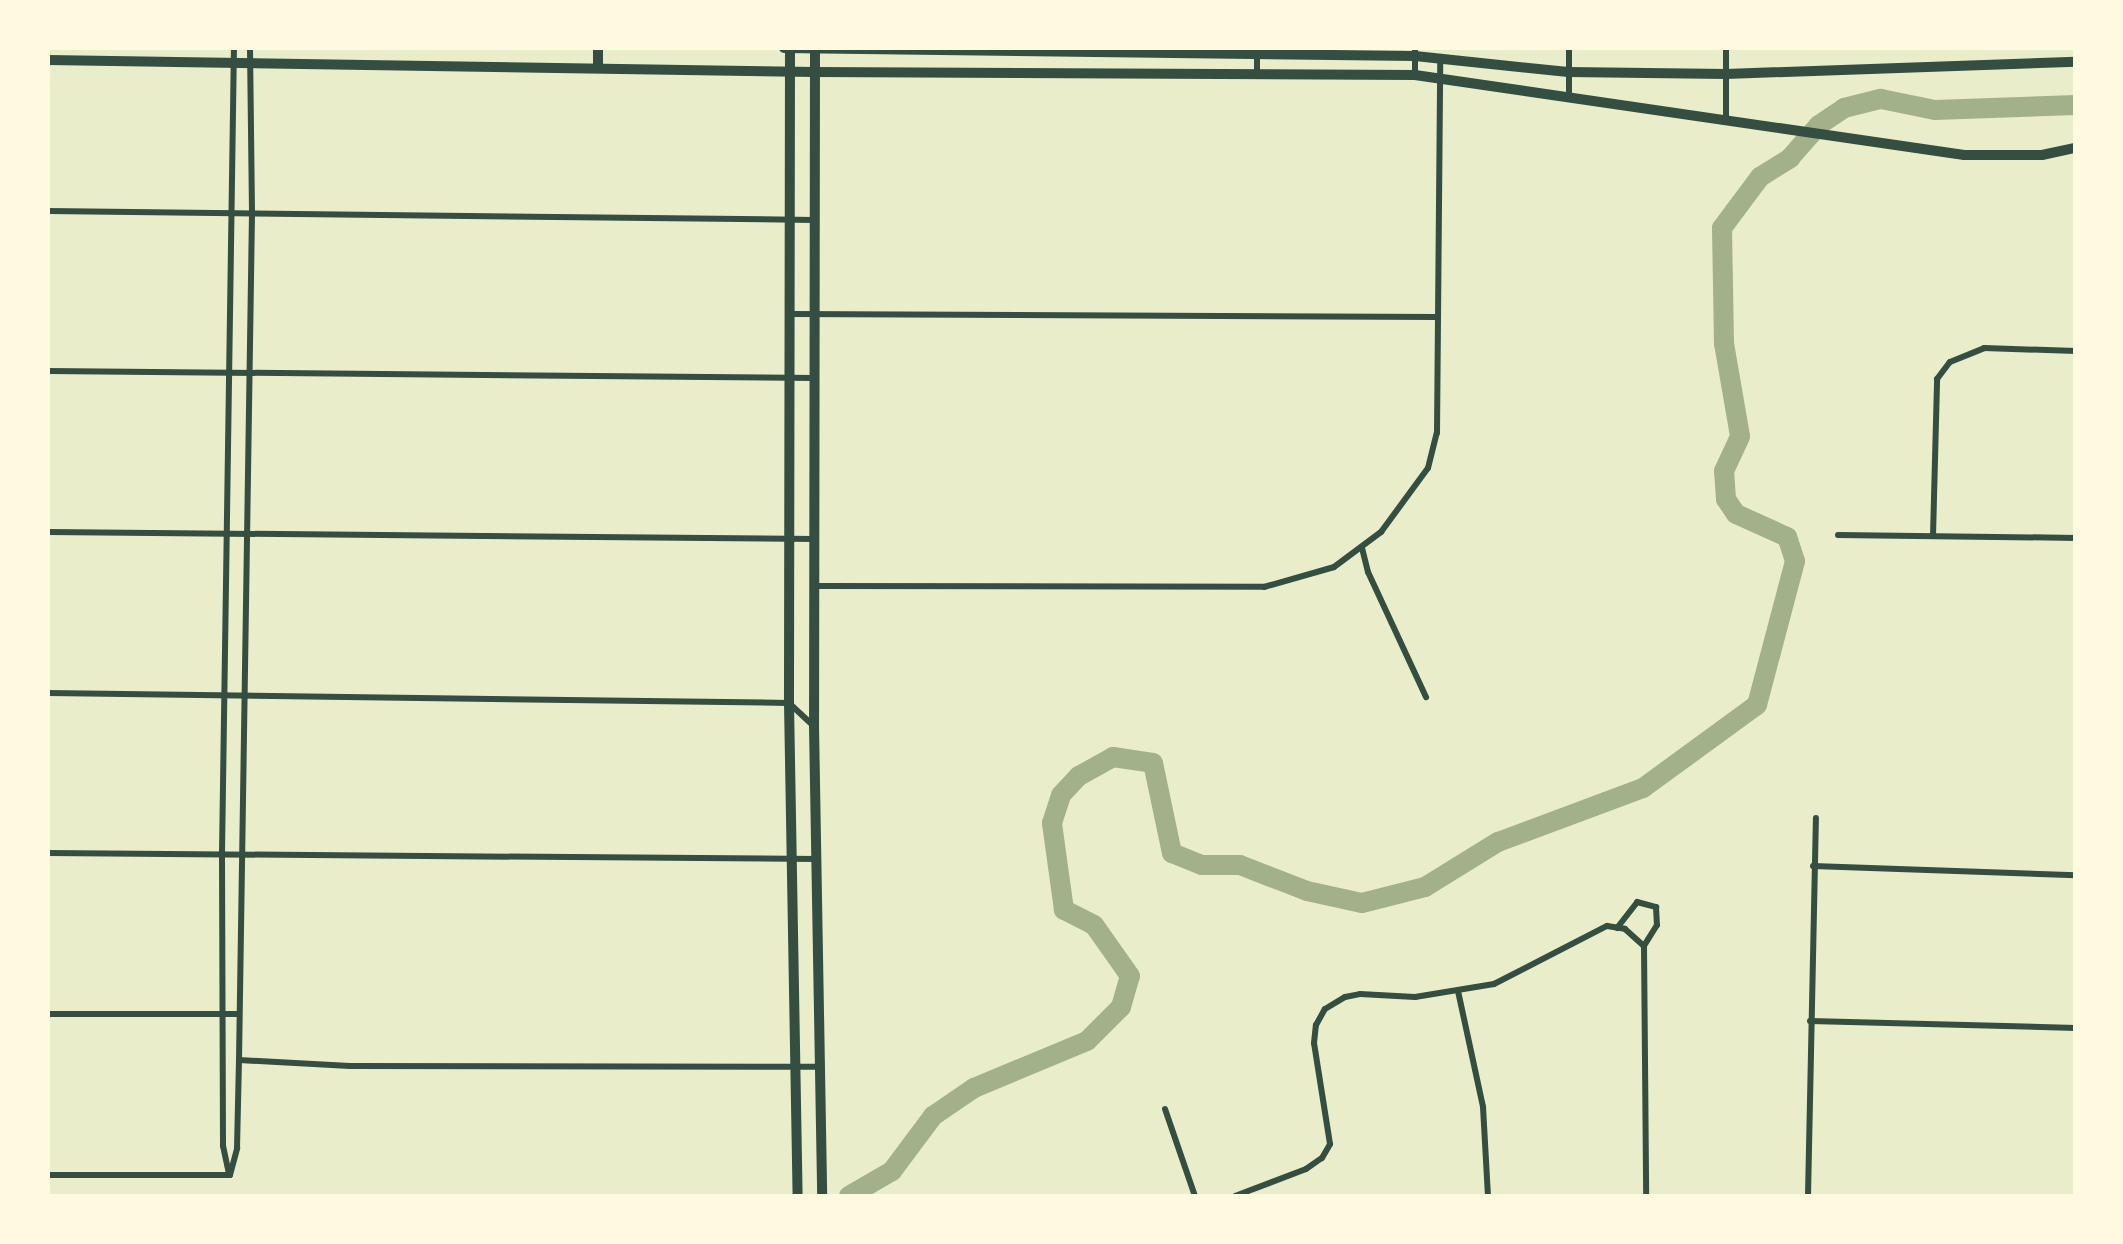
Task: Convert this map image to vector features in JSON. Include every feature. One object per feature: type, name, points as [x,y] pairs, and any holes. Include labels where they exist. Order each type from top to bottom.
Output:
[{"type":"main road","points":[[598,48],[598,68]]},
{"type":"main road","points":[[798,1196],[790,703],[788,48],[1415,52],[1440,59],[1568,72],[1726,74],[2076,62]]},
{"type":"main road","points":[[815,48],[814,726],[822,1196]]},
{"type":"main road","points":[[48,60],[814,72],[1415,75],[1726,123],[1984,157],[2042,155],[2076,148]]},
{"type":"street","points":[[230,1175],[223,1146],[222,853],[234,48]]},
{"type":"street","points":[[230,1175],[237,1148],[240,1060],[252,212],[250,48]]},
{"type":"street","points":[[1568,48],[1569,96]]},
{"type":"street","points":[[1726,48],[1726,123]]},
{"type":"street","points":[[1256,75],[1257,50]]},
{"type":"street","points":[[1415,52],[1415,75]]},
{"type":"street","points":[[814,586],[1264,587],[1317,574],[1362,548],[1400,510],[1432,453],[1438,414],[1440,59]]},
{"type":"street","points":[[48,211],[813,220]]},
{"type":"street","points":[[790,314],[1436,317]]},
{"type":"street","points":[[1933,536],[1937,379],[1950,362],[1984,348],[2076,351]]},
{"type":"street","points":[[48,371],[814,378]]},
{"type":"street","points":[[48,532],[814,539]]},
{"type":"street","points":[[1838,535],[2076,538]]},
{"type":"street","points":[[1362,548],[1368,572],[1426,696]]},
{"type":"street","points":[[48,694],[790,703],[814,726]]},
{"type":"street","points":[[1808,1196],[1816,818]]},
{"type":"street","points":[[48,853],[816,859]]},
{"type":"street","points":[[1813,866],[2076,875]]},
{"type":"street","points":[[1617,928],[1638,902],[1656,907],[1658,925],[1644,946],[1646,1196]]},
{"type":"street","points":[[1234,1196],[1306,1169],[1322,1158],[1330,1144],[1314,1043],[1316,1025],[1325,1010],[1345,996],[1415,997],[1494,984],[1536,966],[1596,930],[1617,928],[1644,946]]},
{"type":"street","points":[[1458,991],[1483,1107],[1488,1196]]},
{"type":"street","points":[[48,1014],[238,1014]]},
{"type":"street","points":[[1810,1021],[2076,1028]]},
{"type":"street","points":[[240,1060],[350,1066],[820,1067]]},
{"type":"street","points":[[1165,1109],[1195,1196]]},
{"type":"street","points":[[48,1175],[230,1175]]},
{"type":"waterway","points":[[849,1196],[892,1171],[933,1116],[974,1088],[1087,1041],[1121,1007],[1130,976],[1094,925],[1064,910],[1052,823],[1061,795],[1079,776],[1113,757],[1153,763],[1172,853],[1202,865],[1240,865],[1307,891],[1362,903],[1425,887],[1498,842],[1643,788],[1757,705],[1795,561],[1787,537],[1736,514],[1726,499],[1724,471],[1740,436],[1724,343],[1722,228],[1760,177],[1790,158],[1819,125],[1844,108],[1881,99],[1935,110],[2076,105]]}]
